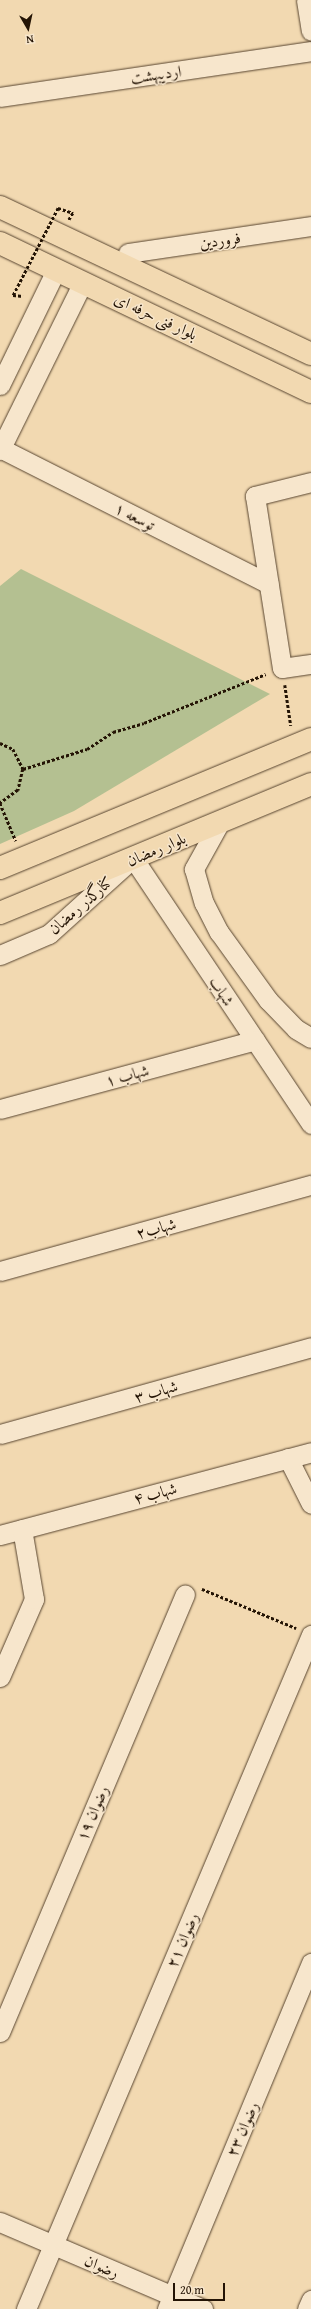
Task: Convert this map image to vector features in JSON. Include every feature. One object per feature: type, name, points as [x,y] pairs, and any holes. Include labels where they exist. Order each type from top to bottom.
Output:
[{"type":"main road","name":"بلوار فنی حرفه ای","points":[[0,206],[311,354]]},
{"type":"main road","name":"بلوار فنی حرفه ای","points":[[0,243],[311,392]]},
{"type":"main road","points":[[0,868],[303,743]]},
{"type":"main road","name":"بلوار رمضان","points":[[0,913],[311,784]]},
{"type":"street","points":[[306,0],[311,31]]},
{"type":"street","name":"اردیبهشت","points":[[0,97],[311,51]]},
{"type":"street","name":"فروردین","points":[[128,253],[311,226]]},
{"type":"street","points":[[0,385],[56,270]]},
{"type":"street","points":[[0,449],[83,282]]},
{"type":"street","name":"توسعه ۱","points":[[0,449],[269,584]]},
{"type":"street","points":[[311,482],[255,496],[282,668],[311,664]]},
{"type":"street","points":[[220,822],[194,868],[204,903],[219,932],[268,1000],[296,1029],[311,1038]]},
{"type":"street","name":"کنارگذر رمضان","points":[[0,955],[49,934],[133,858]]},
{"type":"street","name":"شهاب","points":[[133,858],[311,1124]]},
{"type":"street","name":"شهاب ۱","points":[[0,1109],[255,1040]]},
{"type":"street","name":"شهاب۲","points":[[0,1271],[311,1185]]},
{"type":"street","name":"شهاب ۳","points":[[0,1434],[311,1347]]},
{"type":"street","name":"شهاب ۴","points":[[0,1535],[311,1452]]},
{"type":"street","points":[[288,1458],[311,1504]]},
{"type":"street","points":[[0,1677],[34,1599],[22,1529]]},
{"type":"street","name":"رضوان ۱۹","points":[[0,2032],[185,1594]]},
{"type":"street","name":"رضوان ۲۱","points":[[26,2309],[307,1633]]},
{"type":"street","name":"رضوان ۲۳","points":[[170,2302],[311,1963]]},
{"type":"street","name":"رضوان","points":[[0,2222],[53,2245],[170,2302],[203,2309]]},
{"type":"street","points":[[307,2309],[311,2300]]},
{"type":"path","points":[[13,295],[58,208]]},
{"type":"path","points":[[23,769],[87,749],[113,732],[144,723],[282,668],[303,743]]},
{"type":"path","points":[[0,743],[13,750],[23,769],[18,790],[0,803],[23,858]]},
{"type":"path","points":[[185,1594],[202,1589],[307,1633]]},
{"type":"green space","points":[[21,569],[270,694],[74,811],[0,844],[0,586]]}]
